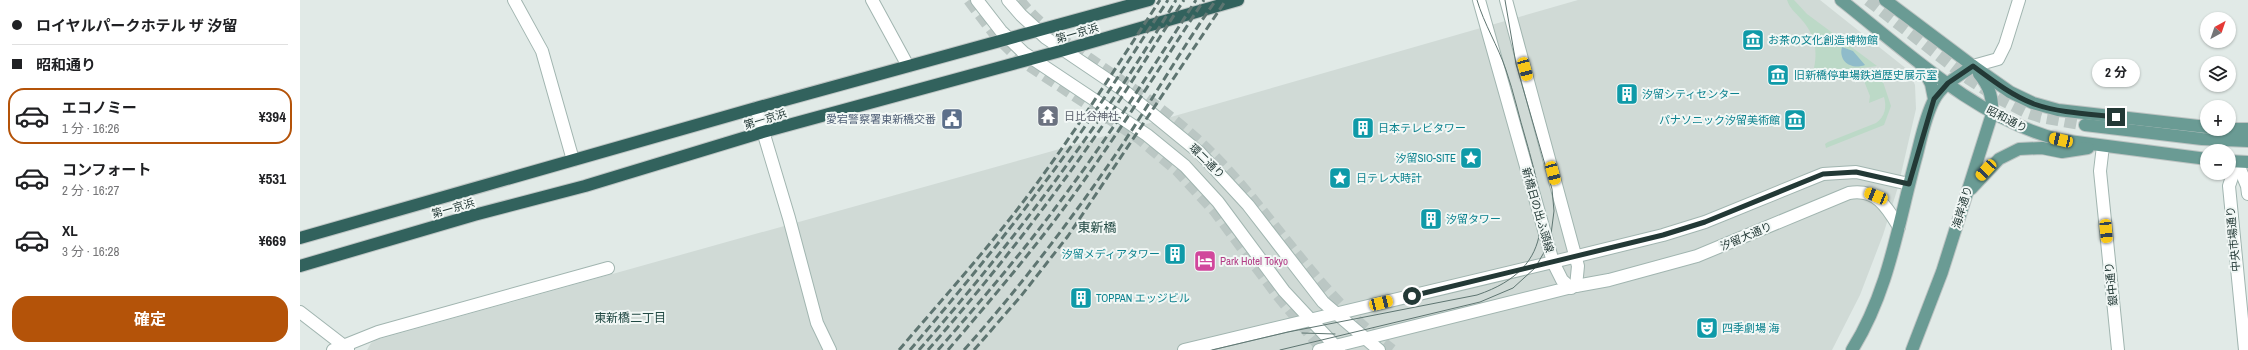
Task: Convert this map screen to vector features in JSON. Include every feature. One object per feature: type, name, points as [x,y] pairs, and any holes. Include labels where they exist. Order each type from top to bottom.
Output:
[{"type":"highway","name":"第一京浜","points":[[300,238],[756,108],[1149,0]]},
{"type":"highway","name":"第一京浜","points":[[300,266],[474,215],[585,186],[763,132],[1032,59],[1238,0]]},
{"type":"main road","points":[[514,0],[542,51],[573,160]]},
{"type":"main road","name":"環二通り","points":[[978,0],[987,14],[1008,39],[1032,59],[1141,131],[1179,161],[1218,202],[1279,284],[1310,320],[1339,349]]},
{"type":"main road","name":"環二通り","points":[[1008,0],[1038,31],[1123,90],[1200,153],[1244,200],[1292,264],[1335,314],[1379,350]]},
{"type":"main road","name":"新橋日の出ふ頭線","points":[[1184,350],[1553,262],[1479,0]]},
{"type":"main road","points":[[1506,0],[1578,266],[1573,287]]},
{"type":"main road","name":"昭和通り","points":[[1841,0],[1948,83],[1992,114],[2040,135],[2103,146],[2200,158]]},
{"type":"main road","points":[[1885,0],[1973,66],[2010,92],[2033,104],[2058,110],[2200,126]]},
{"type":"main road","points":[[1852,350],[1871,317],[1880,295],[1909,184],[1934,99],[1948,83],[1973,66],[1998,59],[2005,45],[2018,0]]},
{"type":"main road","points":[[873,2],[908,66]]},
{"type":"main road","points":[[1917,59],[1931,84],[1934,99]]},
{"type":"main road","name":"海岸通り","points":[[1912,350],[1942,272],[1992,114],[1993,98],[1986,82],[1973,66]]},
{"type":"main road","points":[[756,108],[790,218],[817,323],[830,350]]},
{"type":"main road","points":[[2085,125],[2202,139],[2248,141]]},
{"type":"main road","points":[[2236,129],[2248,129]]},
{"type":"main road","points":[[1964,200],[1974,183],[1986,170],[1999,159],[2019,149],[2042,148],[2062,152],[2103,146]]},
{"type":"main road","name":"銀中通り","points":[[2103,146],[2100,170],[2118,350]]},
{"type":"main road","name":"中央市場通り","points":[[2238,162],[2247,186],[2248,194]]},
{"type":"main road","name":"中央市場通り","points":[[2238,162],[2229,186],[2245,350]]},
{"type":"main road","points":[[1573,287],[1562,280],[1553,262],[1663,235],[1705,222],[1823,174],[1856,172],[1909,184]]},
{"type":"main road","name":"汐留大通り","points":[[1573,287],[1609,280],[1697,256],[1849,193],[1867,193],[1876,196],[1884,203],[1899,227]]},
{"type":"main road","points":[[1279,284],[1287,283],[1291,280],[1294,275],[1292,264]]},
{"type":"main road","points":[[300,312],[342,348],[378,332],[608,268]]},
{"type":"main road","points":[[1318,350],[1339,349],[1366,340],[1573,287]]},
{"type":"shaded area","name":"汐留SIO-SITE","points":[[1578,0],[1820,0],[1908,70],[1915,85],[1916,109],[1898,187],[1883,235],[1860,295],[1832,350],[367,350],[371,343],[376,340],[1049,152]]},
{"type":"green space","points":[[1787,0],[1794,0],[1807,14],[1877,66],[1812,75],[1816,53],[1813,38],[1806,25],[1791,8]]},
{"type":"green space","points":[[1880,73],[1891,106],[1884,125],[1826,148],[1825,144],[1828,142],[1879,121],[1885,108],[1884,97],[1869,103],[1870,96],[1862,76]]},
{"type":"water","points":[[1842,47],[1853,51],[1865,65],[1855,66],[1847,64],[1842,57]]},
{"type":"tunnel","points":[[969,0],[997,37],[1021,60],[1139,138],[1177,170],[1215,211],[1277,294],[1323,350]]},
{"type":"tunnel","points":[[1019,0],[1026,9],[1052,33],[1145,98],[1172,118],[1197,140],[1223,165],[1314,276],[1338,302],[1364,327],[1392,350]]},
{"type":"tunnel","points":[[1868,0],[1969,79],[2000,99],[2026,112],[2041,117],[2085,125]]},
{"type":"tram line","points":[[1212,350],[1288,332],[1477,295],[1504,283],[1522,268],[1534,251],[1540,232],[1541,211],[1538,189],[1533,165],[1509,79],[1477,0]]},
{"type":"tram line","points":[[1280,350],[1480,302],[1513,288],[1535,268],[1550,242],[1554,211],[1552,189],[1516,64],[1505,0]]},
{"type":"tram line","points":[[1302,333],[1335,334]]},
{"type":"railway","points":[[899,350],[986,249],[1035,186],[1114,71],[1160,0]]},
{"type":"railway","points":[[910,350],[992,251],[1073,144],[1168,0]]},
{"type":"railway","points":[[919,350],[989,267],[1055,181],[1118,92],[1176,0]]},
{"type":"railway","points":[[928,350],[996,269],[1081,157],[1112,112],[1184,0]]},
{"type":"railway","points":[[938,350],[985,296],[1045,222],[1095,154],[1196,0]]},
{"type":"railway","points":[[948,350],[1017,268],[1067,204],[1114,137],[1204,0]]},
{"type":"railway","points":[[964,350],[1026,277],[1083,201],[1120,148],[1191,36],[1216,0]]},
{"type":"railway","points":[[974,350],[1021,296],[1068,236],[1226,0]]},
{"type":"place","name":"お茶の文化創造博物館","points":[[1753,40]]},
{"type":"place","name":"旧新橋停車場鉄道歴史展示室","points":[[1778,75]]},
{"type":"place","name":"汐留シティセンター","points":[[1627,94]]},
{"type":"place","name":"日比谷神社","points":[[1048,116]]},
{"type":"place","name":"愛宕警察署東新橋交番","points":[[952,119]]},
{"type":"place","name":"パナソニック汐留美術館","points":[[1795,120]]},
{"type":"place","name":"日本テレビタワー","points":[[1363,128]]},
{"type":"place","name":"汐留SIO-SITE","points":[[1471,158]]},
{"type":"place","name":"日テレ大時計","points":[[1340,178]]},
{"type":"place","name":"汐留タワー","points":[[1431,219]]},
{"type":"place","name":"汐留メディアタワー","points":[[1175,254]]},
{"type":"place","name":"Park Hotel Tokyo","points":[[1205,261]]},
{"type":"place","name":"TOPPAN エッジビル","points":[[1081,298]]},
{"type":"place","name":"四季劇場 海","points":[[1707,328]]},
{"type":"district","name":"東新橋","points":[[1097,227]]},
{"type":"district","name":"東新橋二丁目","points":[[630,318]]},
{"type":"route","points":[[1412,296],[1663,235],[1705,222],[1823,174],[1845,171],[1856,172],[1909,184],[1934,99],[1948,83],[1973,66],[2010,92],[2033,104],[2058,110],[2116,117]]}]
